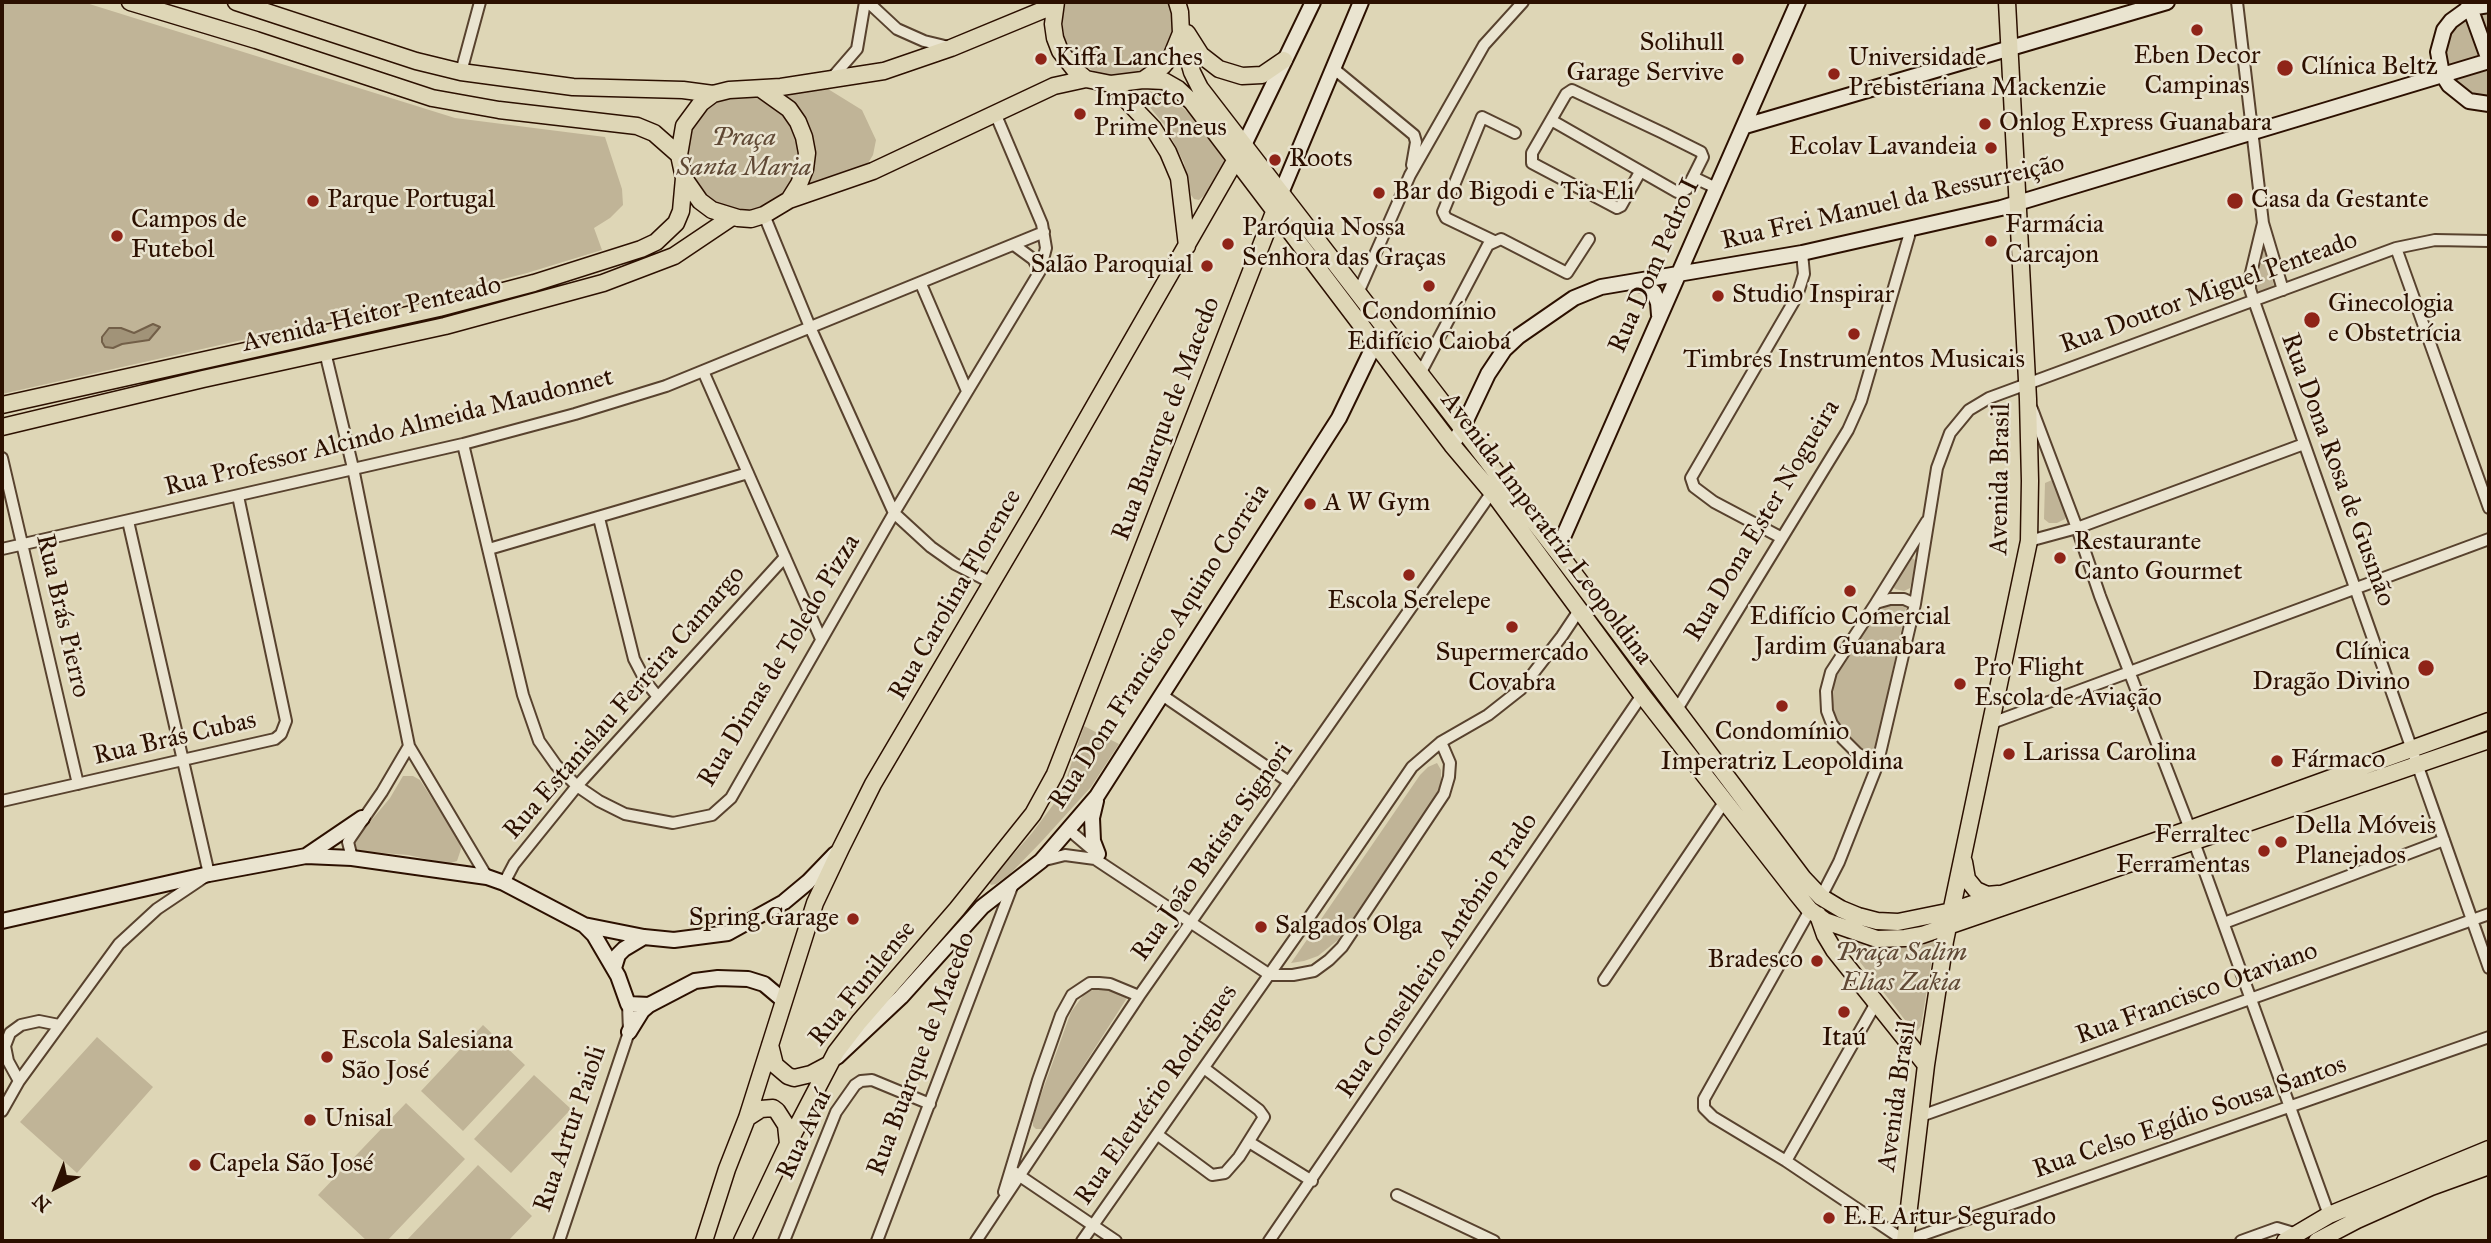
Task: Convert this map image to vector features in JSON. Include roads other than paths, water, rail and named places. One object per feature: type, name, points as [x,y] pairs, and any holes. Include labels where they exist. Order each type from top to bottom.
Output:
[{"type":"main road","points":[[130,2],[410,92],[455,103],[522,114],[637,126],[654,133],[678,155]]},
{"type":"main road","points":[[236,2],[276,8],[397,55],[461,72],[573,87],[683,90],[713,94],[884,71],[951,48],[1056,3]]},
{"type":"main road","name":"Avenida Imperatriz Leopoldina","points":[[1177,2],[1192,72],[1275,209],[1452,445],[1492,492],[1578,612],[1725,801],[1817,907],[1842,928],[1877,939],[1905,938],[1950,919]]},
{"type":"main road","name":"Avenida Brasil","points":[[1905,1241],[1926,1065],[1950,919],[2029,541],[2031,481],[2007,2]]},
{"type":"main road","points":[[1056,3],[1053,24],[1060,51],[1086,79]]},
{"type":"main road","points":[[713,94],[701,103],[684,126],[678,155],[684,178],[700,201],[712,210],[732,217],[751,219],[789,201],[873,171],[1054,86],[1086,79],[1111,84],[1143,80],[1163,66],[1172,55],[1181,28]]},
{"type":"main road","points":[[1181,28],[1202,55],[1219,69],[1242,76],[1262,75],[1284,60]]},
{"type":"main road","name":"Avenida Imperatriz Leopoldina","points":[[1143,80],[1164,81],[1178,89],[1281,193],[1557,551],[1803,878],[1817,907]]},
{"type":"main road","points":[[1111,84],[1153,128],[1168,152],[1179,178],[1187,246]]},
{"type":"main road","points":[[761,89],[789,109],[804,137],[807,153],[805,169],[789,201]]},
{"type":"main road","name":"Rua Carolina Florence","points":[[704,1241],[747,1118],[815,903],[841,848],[873,784],[1240,152]]},
{"type":"main road","name":"Avenida Heitor Penteado","points":[[2,405],[439,309],[534,283],[640,249],[656,242],[676,223],[681,211],[684,178]]},
{"type":"main road","name":"Rua Buarque de Macedo","points":[[1033,814],[1055,774],[1073,730],[1281,193]]},
{"type":"main road","name":"Avenida Heitor Penteado","points":[[5,426],[445,326],[603,283],[674,256],[732,217]]},
{"type":"main road","points":[[1532,547],[1557,551]]},
{"type":"main road","points":[[1950,919],[2192,835],[2412,749],[2489,722]]},
{"type":"main road","points":[[1950,919],[2004,893],[2417,766],[2489,740]]},
{"type":"main road","name":"Rua Funilense","points":[[742,1241],[828,1065],[859,1022],[957,909],[1033,814]]},
{"type":"main road","points":[[1963,851],[1967,879],[1976,890],[1986,895],[2004,893]]},
{"type":"main road","points":[[1817,907],[1825,934],[1834,950],[1926,1065]]},
{"type":"main road","name":"Avenida Imperatriz Leopoldina","points":[[1817,907],[1877,920],[1950,919]]},
{"type":"main road","points":[[769,1043],[775,1065],[788,1076],[794,1078],[811,1074],[828,1065]]},
{"type":"main road","points":[[747,1118],[761,1109],[773,1108],[786,1125],[788,1143]]},
{"type":"main road","points":[[2291,1238],[2329,1215],[2489,1149]]},
{"type":"main road","points":[[2317,1241],[2431,1187],[2489,1166]]},
{"type":"street","points":[[461,72],[480,2]]},
{"type":"street","points":[[831,79],[857,49],[867,2],[897,29],[924,41],[951,48]]},
{"type":"street","name":"Rua Carolina Florence","points":[[1240,152],[1313,2]]},
{"type":"street","name":"Rua Buarque de Macedo","points":[[1281,193],[1361,2]]},
{"type":"street","points":[[1358,293],[1394,217],[1410,175],[1483,46],[1523,2]]},
{"type":"street","points":[[1745,126],[2167,2]]},
{"type":"street","name":"Rua Dona Rosa de Gusmão","points":[[2237,2],[2263,223],[2283,290]]},
{"type":"street","name":"Rua Dom Pedro I","points":[[1557,551],[1677,274],[1745,126],[1793,4]]},
{"type":"street","points":[[2489,5],[2468,5],[2444,30],[2438,52],[2442,74],[2457,94],[2469,101],[2489,104]]},
{"type":"street","points":[[2468,5],[2489,60]]},
{"type":"street","name":"Rua Frei Manuel da Ressurreição","points":[[1452,445],[1495,362],[1519,336],[1574,298],[1601,287],[1802,253],[2018,204],[2489,60]]},
{"type":"street","points":[[1333,68],[1414,135],[1416,142],[1410,175]]},
{"type":"street","points":[[1551,120],[1677,192],[1687,189],[1703,157],[1700,152],[1572,90],[1566,93],[1532,153],[1532,163],[1617,208],[1621,206],[1640,172]]},
{"type":"street","name":"Rua Dimas de Toledo Pizza","points":[[463,443],[530,719],[544,749],[577,786],[625,814],[673,823],[712,815],[731,798],[894,513],[1040,271],[1046,248],[1040,216],[995,113]]},
{"type":"street","points":[[1491,243],[1446,218],[1443,212],[1482,117],[1516,132]]},
{"type":"street","points":[[1693,177],[1716,188]]},
{"type":"street","points":[[764,215],[810,327],[894,513],[930,547],[955,564],[992,583]]},
{"type":"street","name":"Rua Dona Rosa de Gusmão","points":[[2263,223],[2250,277],[2253,301],[2489,968]]},
{"type":"street","name":"Rua Dona Ester Nogueira","points":[[1676,711],[1848,430],[1861,401],[1909,236],[1909,228]]},
{"type":"street","name":"Rua Professor Alcindo Almeida Maudonnet","points":[[2,549],[463,443],[575,414],[666,386],[1044,232]]},
{"type":"street","points":[[1420,374],[1491,243],[1501,239],[1509,242],[1567,273],[1589,239]]},
{"type":"street","name":"Rua Doutor Miguel Penteado","points":[[1786,1161],[1713,1117],[1704,1108],[1704,1099],[1817,907],[1839,862],[1877,766],[1915,604],[1943,449],[1958,422],[1969,410],[1989,398],[2027,392],[2253,301],[2396,248],[2435,240],[2489,241]]},
{"type":"street","points":[[1013,245],[1033,259],[1040,271]]},
{"type":"street","points":[[2396,248],[2489,508]]},
{"type":"street","points":[[1689,249],[1694,257],[1716,268]]},
{"type":"street","points":[[1782,538],[1714,502],[1694,486],[1691,478],[1797,296],[1804,274],[1802,253]]},
{"type":"street","points":[[1630,282],[1646,286],[1654,292],[1659,317]]},
{"type":"street","points":[[921,284],[967,391]]},
{"type":"street","name":"Rua Dom Francisco Aquino Correia","points":[[828,1065],[891,1006],[982,907],[1041,861],[1097,796],[1339,418],[1383,325]]},
{"type":"street","points":[[325,352],[353,468],[409,746],[487,877]]},
{"type":"street","points":[[703,371],[821,639]]},
{"type":"street","points":[[2027,392],[2099,596],[2192,835],[2329,1215]]},
{"type":"street","points":[[2029,541],[2077,528],[2304,444]]},
{"type":"street","name":"Rua Brás Pierro","points":[[2,458],[78,784]]},
{"type":"street","points":[[489,549],[748,473]]},
{"type":"street","name":"Rua João Batista Signori","points":[[976,1241],[1002,1202],[1015,1172],[1042,1140],[1139,996],[1492,492]]},
{"type":"street","name":"Rua Brás Cubas","points":[[2,801],[275,739],[281,734],[286,721],[238,496]]},
{"type":"street","points":[[1877,766],[1857,753],[1832,724],[1827,711],[1826,691],[1831,672],[1930,515]]},
{"type":"street","points":[[599,518],[634,659],[646,682],[658,697]]},
{"type":"street","points":[[128,521],[209,874]]},
{"type":"street","points":[[1989,724],[2489,539]]},
{"type":"street","name":"Rua Estanislau Ferreira Camargo","points":[[505,883],[514,864],[577,786],[785,557]]},
{"type":"street","points":[[1876,603],[1904,599],[1915,604]]},
{"type":"street","name":"Rua Eleutério Rodrigues","points":[[1082,1241],[1270,975],[1412,767],[1441,742],[1488,715],[1521,689],[1578,612]]},
{"type":"street","points":[[1162,695],[1289,782]]},
{"type":"street","name":"Rua Conselheiro Antônio Prado","points":[[1269,1241],[1642,695]]},
{"type":"street","name":"Rua Eleutério Rodrigues","points":[[1270,975],[1314,971],[1342,947],[1444,794],[1450,763],[1441,742]]},
{"type":"street","points":[[352,858],[348,842],[409,746]]},
{"type":"street","points":[[1097,796],[1092,818],[1093,841],[1098,855]]},
{"type":"street","points":[[1604,980],[1725,801]]},
{"type":"street","points":[[306,856],[362,818]]},
{"type":"street","points":[[1069,830],[1110,867]]},
{"type":"street","points":[[2224,923],[2444,840]]},
{"type":"street","points":[[2,921],[209,874],[306,856],[352,858],[487,877],[505,883],[584,925],[644,937],[699,939],[728,933],[784,902],[841,848]]},
{"type":"street","points":[[1041,861],[1065,855],[1087,857],[1110,867],[1270,975]]},
{"type":"street","points":[[2,1111],[19,1081],[119,944],[157,909],[209,874]]},
{"type":"street","name":"Rua Buarque de Macedo","points":[[877,1241],[1013,884]]},
{"type":"street","name":"Rua Francisco Otaviano","points":[[1921,1116],[2489,914]]},
{"type":"street","points":[[584,925],[594,935],[614,968],[628,1004],[629,1032]]},
{"type":"street","points":[[614,968],[618,955],[624,948],[644,937]]},
{"type":"street","points":[[629,1032],[649,1005],[695,981],[718,978],[748,979],[764,984],[783,1000]]},
{"type":"street","points":[[1116,1241],[1015,1172],[1022,1131],[1061,1015],[1072,995],[1090,983],[1099,983],[1110,984],[1139,996]]},
{"type":"street","points":[[1877,1003],[1786,1161],[1905,1241]]},
{"type":"street","points":[[628,1004],[649,1005]]},
{"type":"street","points":[[19,1081],[8,1061],[5,1046],[10,1033],[20,1025],[38,1021],[59,1025]]},
{"type":"street","name":"Rua Artur Paioli","points":[[559,1241],[629,1032]]},
{"type":"street","name":"Rua Celso Egídio Sousa Santos","points":[[1905,1241],[2489,1037]]},
{"type":"street","points":[[1158,1135],[1212,1175],[1225,1174],[1249,1142],[1263,1121],[1262,1114],[1205,1068]]},
{"type":"street","name":"Rua Avaí","points":[[784,1241],[836,1112],[855,1085],[861,1081],[872,1080],[930,1104]]},
{"type":"street","points":[[1022,1131],[1042,1140]]},
{"type":"street","points":[[1249,1142],[1312,1181]]},
{"type":"street","points":[[1397,1195],[1494,1241]]},
{"type":"street","points":[[2241,1241],[2277,1228],[2291,1238]]},
{"type":"place","name":"Eben Decor Campinas","points":[[2197,30]]},
{"type":"place","name":"Kiffa Lanches","points":[[1041,59]]},
{"type":"place","name":"Solihull Garage Servive","points":[[1738,59]]},
{"type":"place","name":"Clínica Beltz","points":[[2285,68]]},
{"type":"place","name":"Universidade Prebisteriana Mackenzie","points":[[1834,74]]},
{"type":"place","name":"Impacto Prime Pneus","points":[[1080,114]]},
{"type":"place","name":"Onlog Express Guanabara","points":[[1985,124]]},
{"type":"place","name":"Ecolav Lavandeia","points":[[1991,148]]},
{"type":"place","name":"Roots","points":[[1275,160]]},
{"type":"place","name":"Bar do Bigodi e Tia Eli","points":[[1379,193]]},
{"type":"place","name":"Parque Portugal","points":[[313,201]]},
{"type":"place","name":"Casa da Gestante","points":[[2235,201]]},
{"type":"place","name":"Campos de Futebol","points":[[117,236]]},
{"type":"place","name":"Farmácia Carcajon","points":[[1991,241]]},
{"type":"place","name":"Paróquia Nossa Senhora das Graças","points":[[1228,244]]},
{"type":"place","name":"Salão Paroquial","points":[[1207,266]]},
{"type":"place","name":"Condomínio Edifício Caiobá","points":[[1429,286]]},
{"type":"place","name":"Studio Inspirar","points":[[1718,296]]},
{"type":"place","name":"Ginecologia e Obstetrícia","points":[[2312,320]]},
{"type":"place","name":"Timbres Instrumentos Musicais","points":[[1854,334]]},
{"type":"place","name":"A W Gym","points":[[1310,504]]},
{"type":"place","name":"Restaurante Canto Gourmet","points":[[2060,558]]},
{"type":"place","name":"Escola Serelepe","points":[[1409,575]]},
{"type":"place","name":"Edifício Comercial Jardim Guanabara","points":[[1850,591]]},
{"type":"place","name":"Supermercado Covabra","points":[[1512,627]]},
{"type":"place","name":"Clínica Dragão Divino","points":[[2426,668]]},
{"type":"place","name":"Pro Flight Escola de Aviação","points":[[1960,684]]},
{"type":"place","name":"Condomínio Imperatriz Leopoldina","points":[[1782,706]]},
{"type":"place","name":"Larissa Carolina","points":[[2009,754]]},
{"type":"place","name":"Fármaco","points":[[2277,761]]},
{"type":"place","name":"Della Móveis Planejados","points":[[2281,842]]},
{"type":"place","name":"Ferraltec Ferramentas","points":[[2264,851]]},
{"type":"place","name":"Spring Garage","points":[[853,919]]},
{"type":"place","name":"Salgados Olga","points":[[1261,927]]},
{"type":"place","name":"Bradesco","points":[[1817,961]]},
{"type":"place","name":"Itaú","points":[[1844,1012]]},
{"type":"place","name":"Escola Salesiana São José","points":[[327,1057]]},
{"type":"place","name":"Unisal","points":[[310,1120]]},
{"type":"place","name":"Capela São José","points":[[195,1165]]},
{"type":"place","name":"E.E Artur Segurado","points":[[1829,1218]]},
{"type":"park label","name":"Praça Santa Maria","points":[[744,154]]},
{"type":"park label","name":"Praça Salim Elias Zakia","points":[[1901,969]]}]
